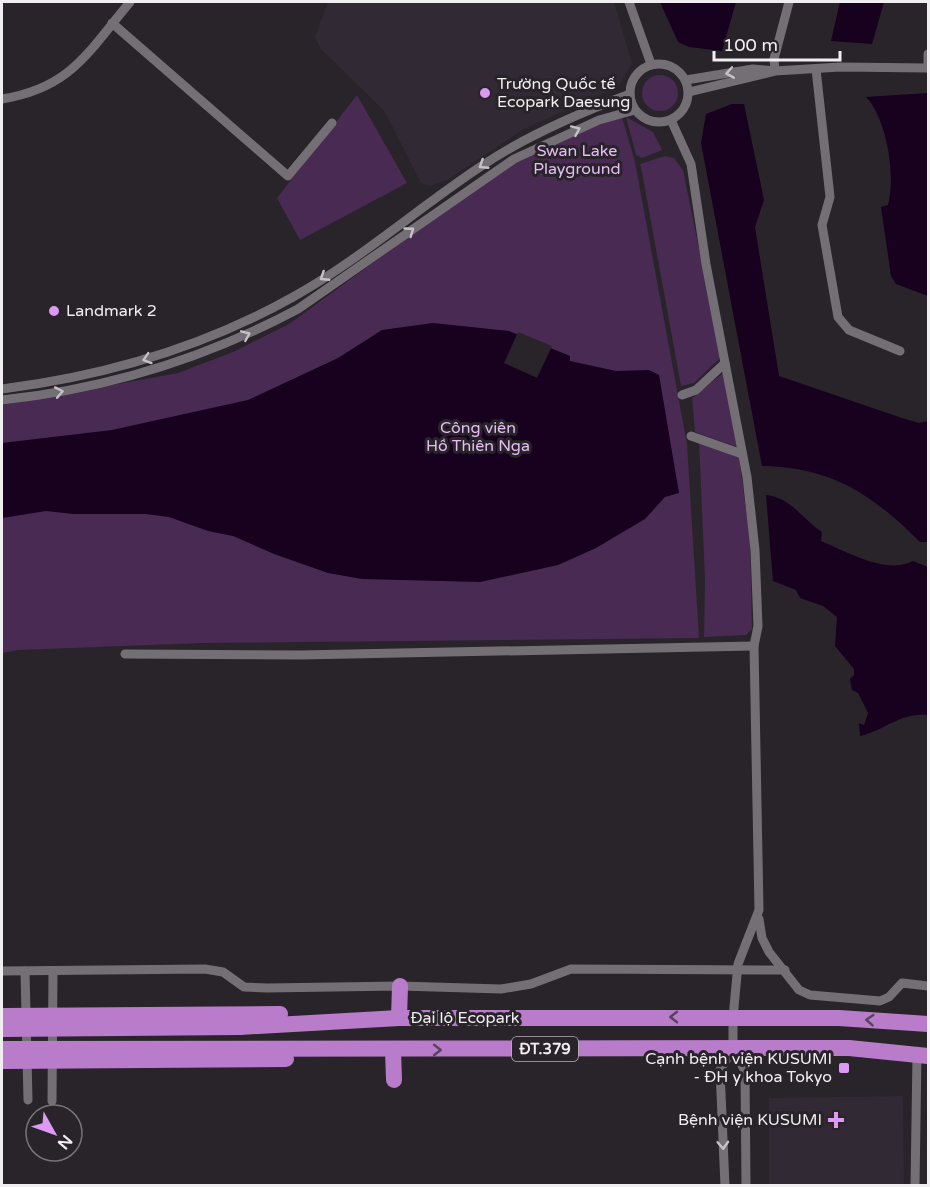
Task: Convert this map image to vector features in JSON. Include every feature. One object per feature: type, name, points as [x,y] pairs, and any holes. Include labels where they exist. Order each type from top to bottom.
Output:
[{"type":"highway","points":[[399,1018],[400,986]]},
{"type":"highway","points":[[2,1017],[333,1014],[373,1018]]},
{"type":"highway","name":"Đại lộ Ecopark","points":[[2,1029],[240,1027],[373,1018],[839,1018],[928,1024]]},
{"type":"highway","name":"Đại lộ Ecopark","points":[[2,1049],[849,1048],[923,1055]]},
{"type":"highway","points":[[2,1061],[330,1058],[357,1050]]},
{"type":"highway","points":[[393,1050],[394,1080]]},
{"type":"street","points":[[2,99],[31,94],[53,84],[85,59],[130,2]]},
{"type":"street","points":[[629,2],[651,64]]},
{"type":"street","points":[[775,71],[774,59],[789,2]]},
{"type":"street","points":[[112,23],[288,176],[332,123]]},
{"type":"street","points":[[686,80],[753,69],[775,71],[928,68],[928,54]]},
{"type":"street","points":[[651,64],[668,64],[681,73],[686,80],[689,92],[682,111],[671,120],[655,122],[640,116],[635,110],[630,94],[635,75],[651,64]]},
{"type":"street","points":[[816,69],[830,197],[822,225],[838,317],[849,330],[900,351]]},
{"type":"street","points":[[689,92],[775,71]]},
{"type":"street","points":[[2,400],[56,393],[121,378],[213,349],[260,329],[298,309],[440,195],[509,149],[630,94]]},
{"type":"street","points":[[2,389],[120,368],[208,339],[295,296],[368,255],[514,159],[599,120],[635,110]]},
{"type":"street","points":[[671,120],[691,164],[742,454],[756,550],[758,626],[754,646],[759,910],[762,938],[769,952],[786,970],[799,990],[810,995],[880,1001],[889,997],[902,983],[928,986]]},
{"type":"street","points":[[509,149],[514,159]]},
{"type":"street","points":[[208,339],[213,349]]},
{"type":"street","points":[[682,395],[696,390],[725,363]]},
{"type":"street","points":[[691,436],[742,454]]},
{"type":"street","points":[[125,654],[301,655],[754,646]]},
{"type":"street","points":[[746,1185],[745,1071],[733,1049],[733,1018],[736,970],[759,910]]},
{"type":"street","points":[[2,971],[205,969],[223,972],[244,987],[400,986],[501,989],[531,984],[571,969],[786,970]]},
{"type":"street","points":[[25,971],[28,1100]]},
{"type":"street","points":[[52,1101],[53,971]]},
{"type":"street","points":[[725,1185],[720,1070],[733,1049]]},
{"type":"street","points":[[915,1185],[923,1055]]},
{"type":"shaded area","name":"Trường Quốc tế Ecopark Daesung","points":[[328,2],[614,2],[632,63],[618,87],[524,129],[447,180],[430,186],[421,183],[385,112],[320,48],[315,37]]},
{"type":"shaded area","points":[[660,2],[736,2],[722,51],[689,47],[678,42]]},
{"type":"shaded area","points":[[840,2],[884,2],[872,44],[831,41]]},
{"type":"shaded area","points":[[928,93],[928,296],[896,284],[891,276],[881,207],[888,205],[890,193],[888,148],[879,119],[866,97]]},
{"type":"shaded area","points":[[732,104],[744,104],[764,200],[755,227],[779,376],[902,418],[919,423],[928,421],[928,542],[920,542],[885,510],[849,486],[809,472],[762,466],[701,143],[706,114]]},
{"type":"shaded area","points":[[433,323],[509,331],[570,356],[570,361],[616,371],[649,370],[659,375],[679,493],[665,497],[645,519],[596,548],[558,565],[480,582],[362,579],[328,573],[274,554],[233,536],[208,531],[169,517],[146,514],[73,514],[46,511],[2,518],[2,443],[112,430],[248,400],[338,358],[382,330]]},
{"type":"shaded area","points":[[766,495],[783,500],[796,510],[822,532],[821,541],[879,564],[902,565],[913,561],[928,567],[928,715],[910,716],[860,736],[859,723],[864,725],[868,713],[858,693],[852,690],[850,679],[854,675],[854,669],[835,646],[837,617],[823,606],[800,598],[796,590],[773,581]]},
{"type":"shaded area","name":"Bệnh viện KUSUMI","points":[[903,1096],[904,1185],[769,1185],[769,1098]]},
{"type":"green space","points":[[660,75],[673,80],[678,93],[673,106],[660,111],[647,106],[642,93],[647,80]]},
{"type":"green space","points":[[357,95],[407,183],[300,240],[277,198]]},
{"type":"green space","name":"Công viên Hồ Thiên Nga","points":[[622,117],[635,162],[687,444],[699,638],[202,643],[19,650],[2,653],[2,405],[178,373],[233,352],[289,324],[507,165],[603,122]]},
{"type":"green space","points":[[626,117],[653,132],[662,150],[642,158],[636,155]]},
{"type":"green space","points":[[665,156],[674,158],[683,170],[721,357],[694,383],[681,386],[640,164]]},
{"type":"green space","points":[[723,373],[737,447],[695,432],[692,398]]},
{"type":"green space","points":[[699,441],[739,458],[750,539],[752,629],[746,635],[704,637],[705,579]]},
{"type":"pier","points":[[518,332],[552,346],[537,378],[504,363]]},
{"type":"place","name":"Trường Quốc tế Ecopark Daesung","points":[[485,93]]},
{"type":"place","name":"Landmark 2","points":[[54,311]]},
{"type":"place","name":"Cạnh bệnh viện KUSUMI - ĐH y khoa Tokyo","points":[[844,1068]]},
{"type":"place","name":"Bệnh viện KUSUMI","points":[[836,1120]]},
{"type":"park label","name":"Swan Lake Playground","points":[[577,160]]}]
